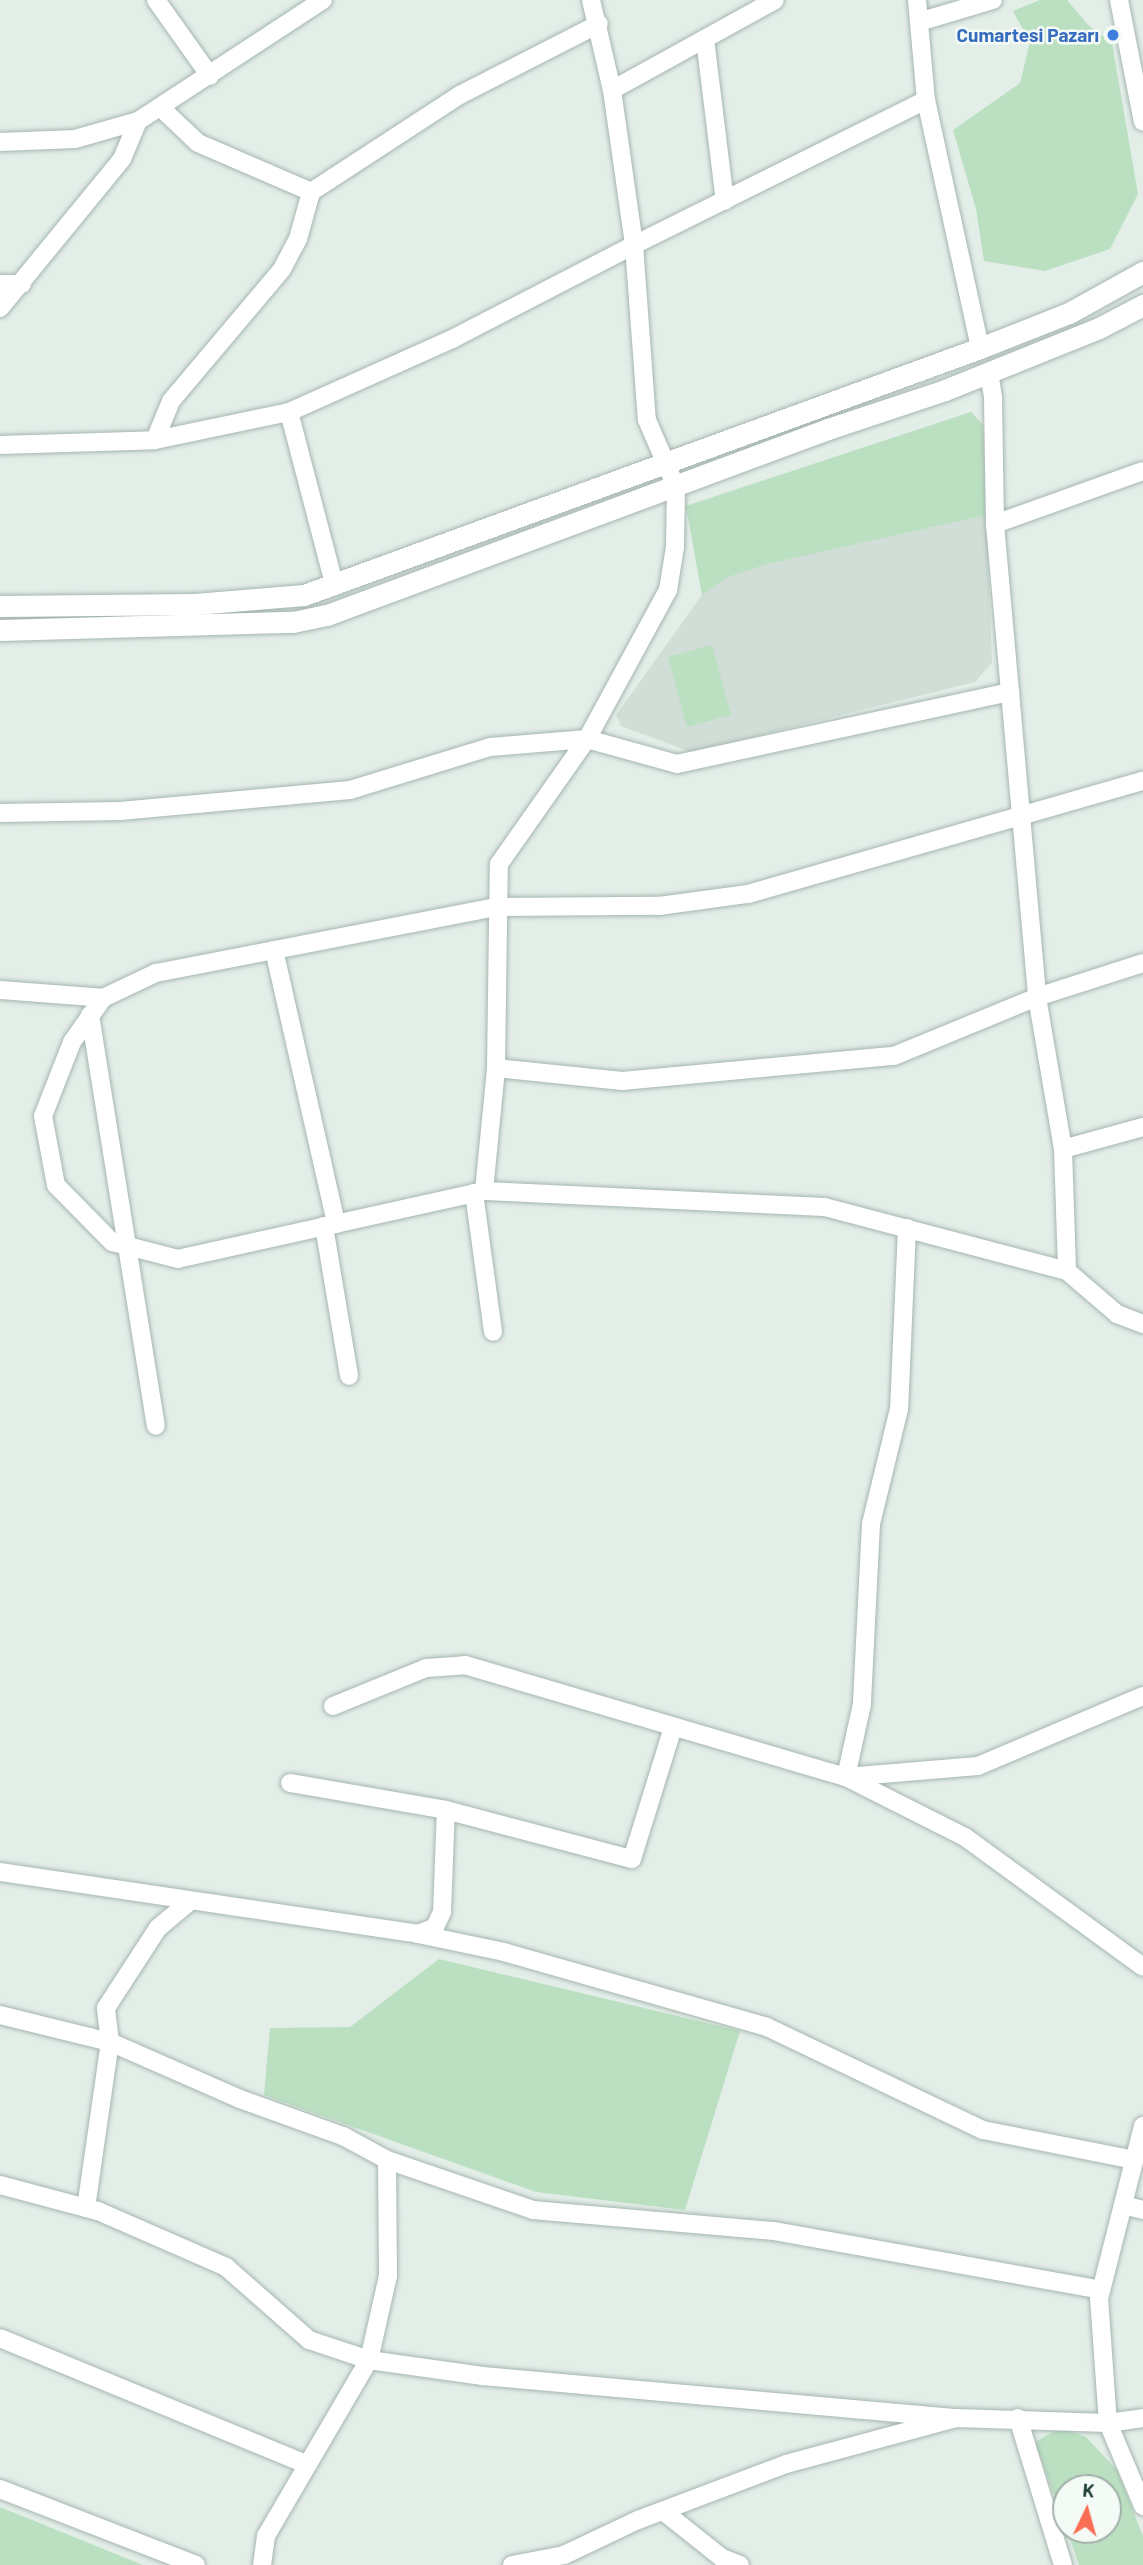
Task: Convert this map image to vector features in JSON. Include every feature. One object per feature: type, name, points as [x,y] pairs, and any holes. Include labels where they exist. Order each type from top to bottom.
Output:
[{"type":"street","points":[[156,0],[210,76]]},
{"type":"street","points":[[0,142],[75,139],[138,121],[323,0]]},
{"type":"street","points":[[493,1332],[479,1192],[496,1068],[499,864],[587,739],[668,590],[676,547],[676,486],[668,461],[647,420],[634,245],[612,90],[592,0]]},
{"type":"street","points":[[612,90],[775,0]]},
{"type":"street","points":[[917,0],[922,21],[926,100],[980,348]]},
{"type":"street","points":[[922,21],[993,0]]},
{"type":"street","points":[[1119,0],[1143,122]]},
{"type":"street","points":[[155,440],[171,401],[282,269],[298,239],[311,192],[460,95],[599,24]]},
{"type":"street","points":[[705,39],[725,201]]},
{"type":"street","points":[[0,445],[155,440],[289,412],[452,340],[634,245],[926,100]]},
{"type":"street","points":[[160,107],[198,143],[311,192]]},
{"type":"street","points":[[0,308],[122,159],[138,121]]},
{"type":"street","points":[[0,606],[195,604],[304,596],[980,348],[1069,313],[1143,272]]},
{"type":"street","points":[[0,284],[22,284]]},
{"type":"street","points":[[0,630],[293,622],[339,611],[989,372],[1099,328],[1143,305]]},
{"type":"street","points":[[989,372],[993,398],[995,524],[1037,997],[1063,1149],[1067,1271]]},
{"type":"street","points":[[289,412],[334,584]]},
{"type":"street","points":[[995,524],[1143,471]]},
{"type":"street","points":[[0,813],[120,811],[350,790],[490,747],[587,739],[677,764],[1010,692]]},
{"type":"street","points":[[1143,781],[748,894],[659,906],[497,906],[156,973],[103,998],[72,1042],[43,1116],[56,1185],[112,1242],[131,1250],[178,1259],[479,1192],[825,1207],[1067,1271],[1116,1314],[1143,1324]]},
{"type":"street","points":[[274,950],[330,1225],[349,1376]]},
{"type":"street","points":[[496,1068],[622,1082],[894,1056],[1037,997],[1143,963]]},
{"type":"street","points":[[0,989],[103,998]]},
{"type":"street","points":[[90,1016],[131,1250],[156,1426]]},
{"type":"street","points":[[1063,1149],[1143,1127]]},
{"type":"street","points":[[846,1777],[862,1703],[871,1524],[899,1409],[907,1228]]},
{"type":"street","points":[[333,1706],[426,1668],[465,1665],[846,1777],[965,1837],[1143,1967]]},
{"type":"street","points":[[846,1777],[978,1766],[1143,1696]]},
{"type":"street","points":[[290,1783],[446,1811],[632,1859],[673,1727]]},
{"type":"street","points":[[418,1934],[435,1927],[442,1912],[446,1811]]},
{"type":"street","points":[[0,1872],[418,1934],[504,1952],[767,2027],[983,2130],[1134,2160]]},
{"type":"street","points":[[86,2208],[110,2042],[106,2008],[158,1928],[189,1902]]},
{"type":"street","points":[[0,2015],[110,2042],[240,2099],[344,2136],[387,2160],[533,2210],[774,2231],[1101,2290]]},
{"type":"street","points":[[1143,2126],[1101,2290],[1108,2423],[1143,2506]]},
{"type":"street","points":[[262,2565],[265,2536],[305,2464],[340,2416],[369,2360],[388,2276],[387,2160]]},
{"type":"street","points":[[0,2185],[86,2208],[226,2267],[309,2340],[369,2360],[483,2376],[956,2418],[1108,2423],[1143,2418]]},
{"type":"street","points":[[1123,2205],[1143,2210]]},
{"type":"street","points":[[0,2339],[305,2464]]},
{"type":"street","points":[[517,2564],[564,2555],[663,2511],[786,2464],[956,2418]]},
{"type":"street","points":[[1018,2418],[1063,2565]]},
{"type":"street","points":[[0,2489],[196,2565]]},
{"type":"street","points":[[663,2511],[722,2558],[740,2565]]},
{"type":"shaded area","points":[[971,412],[983,425],[992,663],[975,682],[691,752],[621,726],[616,715],[702,595],[686,506]]},
{"type":"green space","points":[[1040,0],[1067,0],[1088,25],[1112,43],[1138,194],[1110,249],[1045,271],[984,261],[976,209],[953,130],[1020,83],[1030,42],[1013,11]]},
{"type":"green space","points":[[971,412],[983,425],[986,515],[767,564],[728,577],[702,595],[686,506]]},
{"type":"green space","points":[[712,645],[731,715],[687,727],[668,657]]},
{"type":"green space","points":[[439,1959],[740,2031],[685,2210],[536,2192],[264,2095],[270,2028],[350,2027]]},
{"type":"green space","points":[[1060,2428],[1086,2437],[1119,2474],[1052,2474],[1052,2489],[1035,2442]]},
{"type":"green space","points":[[1122,2483],[1143,2536],[1143,2565],[1079,2565],[1072,2544],[1122,2544]]},
{"type":"green space","points":[[0,2507],[143,2565],[0,2565]]},
{"type":"place","name":"Cumartesi Pazarı","points":[[1113,35]]}]
